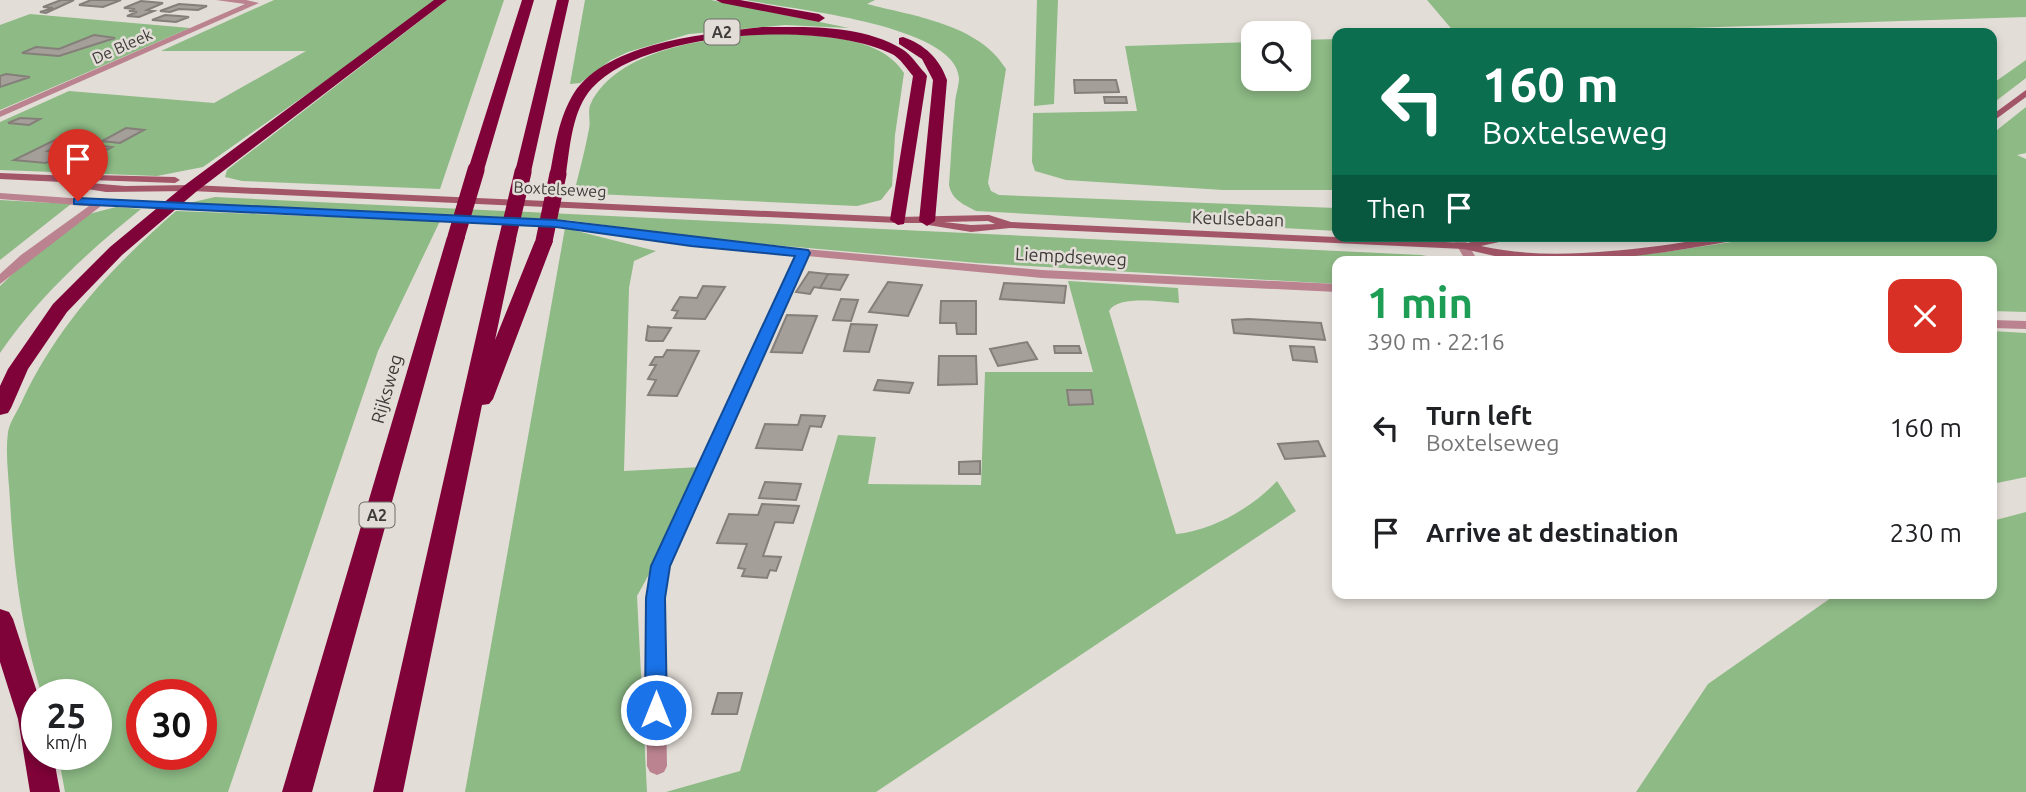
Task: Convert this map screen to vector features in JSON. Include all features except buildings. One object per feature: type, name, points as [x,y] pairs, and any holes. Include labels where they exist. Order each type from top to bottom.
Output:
[{"type":"highway","points":[[0,408],[18,369],[60,308],[116,251],[191,188],[441,0]]},
{"type":"highway","name":"Rijksweg","points":[[297,792],[456,237],[528,0]]},
{"type":"highway","name":"A2","points":[[388,792],[457,463],[563,0]]},
{"type":"highway","name":"A2","points":[[722,0],[874,31],[905,42],[930,59],[938,72],[940,93],[927,221]]},
{"type":"highway","name":"A2","points":[[457,463],[544,241],[573,105],[589,82],[617,62],[674,41],[721,32],[785,28],[838,32],[869,39],[895,50],[910,60],[920,76],[898,220]]},
{"type":"highway","points":[[0,619],[21,685]]},
{"type":"highway","points":[[41,770],[45,792]]},
{"type":"main road","points":[[1997,115],[2026,93]]},
{"type":"main road","name":"Boxtelseweg","points":[[0,176],[66,180],[72,186],[191,188],[927,221],[947,227],[990,229],[1010,225]]},
{"type":"main road","name":"Keulsebaan","points":[[1010,225],[1332,236]]},
{"type":"main road","name":"Keulsebaan","points":[[1465,242],[1511,255],[1540,256],[1644,250],[1701,242]]},
{"type":"street","name":"De Bleek","points":[[0,114],[255,3],[220,0]]},
{"type":"street","name":"Boxtelseweg","points":[[0,195],[99,203],[556,223],[691,242],[803,253]]},
{"type":"street","points":[[0,280],[25,257],[99,203]]},
{"type":"street","points":[[657,766],[655,598],[660,566],[803,253]]},
{"type":"street","name":"Liempdseweg","points":[[803,253],[1042,274],[1332,288]]},
{"type":"street","points":[[1997,324],[2026,325]]},
{"type":"green space","points":[[274,0],[437,0],[410,22],[203,167],[157,176],[0,170],[0,122],[69,91],[214,103],[306,51],[161,51]]},
{"type":"green space","points":[[447,0],[504,0],[440,189],[242,181],[225,177],[227,170]]},
{"type":"green space","points":[[585,0],[711,0],[849,28],[785,25],[689,34],[628,52],[611,60],[580,83],[570,84]]},
{"type":"green space","points":[[746,0],[875,0],[867,4],[944,24],[979,42],[994,54],[1006,69],[988,183],[991,191],[999,195],[1332,208],[1332,231],[976,211],[955,198],[949,185],[959,78],[951,60],[930,44],[901,32],[831,14]]},
{"type":"green space","points":[[1037,0],[1058,0],[1054,104],[1034,106]]},
{"type":"green space","points":[[1427,0],[2026,0],[2026,17],[1690,28],[1451,28]]},
{"type":"green space","points":[[30,14],[190,28],[0,110],[0,25]]},
{"type":"green space","points":[[781,33],[831,37],[865,45],[880,51],[904,73],[895,135],[892,186],[881,200],[857,206],[574,193],[589,129],[589,109],[605,83],[625,68],[676,47],[731,37]]},
{"type":"green space","points":[[1332,39],[1332,190],[1223,190],[1066,180],[1035,171],[1032,162],[1033,113],[1137,111],[1125,46],[1241,42],[1241,91],[1311,91],[1311,40]]},
{"type":"green space","points":[[2026,60],[2026,78],[1997,100],[1997,80]]},
{"type":"green space","points":[[2026,107],[2026,153],[2017,155],[2026,159],[2026,312],[1997,311],[1997,256],[1624,256],[1732,242],[1997,242],[1997,130]]},
{"type":"green space","points":[[215,197],[1426,256],[1332,256],[1332,284],[978,263],[717,240],[567,220],[189,203]]},
{"type":"green space","points":[[0,200],[71,204],[0,260]]},
{"type":"green space","points":[[116,207],[141,209],[65,276],[31,313],[0,353],[0,286],[22,265],[89,214]]},
{"type":"green space","points":[[176,211],[440,221],[378,351],[228,792],[65,792],[61,770],[112,770],[112,679],[38,679],[24,623],[16,575],[8,432],[37,371],[53,345],[90,297],[131,252]]},
{"type":"green space","points":[[565,228],[656,251],[634,261],[629,288],[624,471],[701,467],[664,547],[637,596],[647,792],[465,792]]},
{"type":"green space","points":[[1068,281],[1178,288],[1179,303],[1131,301],[1114,306],[1109,311],[1176,534],[1204,528],[1231,516],[1256,500],[1277,481],[1296,511],[876,792],[666,792],[740,771],[838,435],[876,437],[868,484],[981,485],[985,372],[1093,372]]},
{"type":"green space","points":[[1997,331],[2026,333],[2026,477],[1997,483]]},
{"type":"green space","points":[[2026,512],[2026,792],[1636,792],[1708,684],[1829,599],[1997,599],[1997,520]]},
{"type":"route","points":[[78,201],[556,223],[691,242],[803,253],[660,566],[655,598],[656,710]]}]
